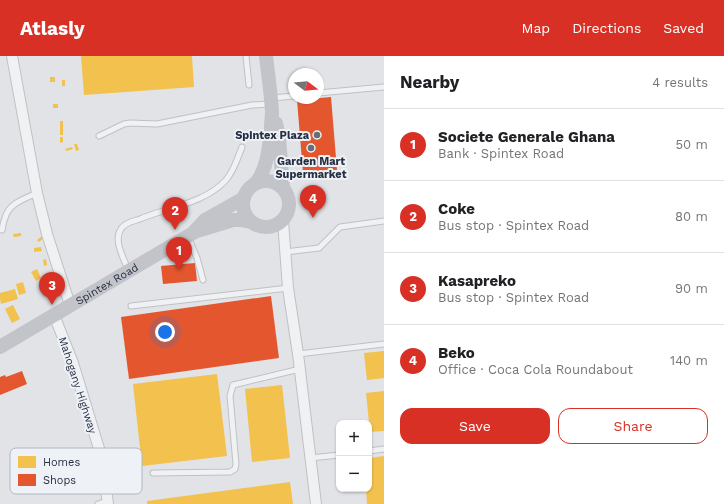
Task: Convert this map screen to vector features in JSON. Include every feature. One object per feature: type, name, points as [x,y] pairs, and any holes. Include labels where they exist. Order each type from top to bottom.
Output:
[{"type":"main road","points":[[256,184],[267,158],[270,144],[271,105],[266,56]]},
{"type":"main road","points":[[271,105],[279,138],[283,188]]},
{"type":"main road","points":[[265,181],[275,182],[283,188],[288,196],[290,204],[288,213],[283,221],[276,226],[267,228],[259,227],[251,222],[243,207],[244,198],[251,187],[265,181]]},
{"type":"main road","name":"Spintex Road","points":[[0,347],[190,234],[205,220],[244,198]]},
{"type":"main road","name":"Spintex Road","points":[[190,234],[233,220],[251,222]]},
{"type":"street","points":[[12,56],[37,193],[47,234],[70,305]]},
{"type":"street","points":[[283,221],[288,288],[300,369],[316,504]]},
{"type":"street","name":"Mahogany Highway","points":[[54,314],[73,363],[99,448]]},
{"type":"lane","points":[[246,56],[248,85]]},
{"type":"lane","points":[[324,92],[384,87]]},
{"type":"lane","points":[[100,136],[124,124],[157,124],[252,105],[271,105],[288,98]]},
{"type":"lane","points":[[129,270],[119,247],[118,239],[120,229],[125,225],[143,218],[190,203],[218,188],[227,179],[232,171],[242,147]]},
{"type":"lane","points":[[2,230],[5,217],[9,209],[15,203],[37,193]]},
{"type":"lane","points":[[285,252],[319,248],[340,227],[384,221]]},
{"type":"lane","points":[[190,234],[203,280]]},
{"type":"lane","points":[[131,306],[288,288]]},
{"type":"lane","points":[[298,354],[384,344]]},
{"type":"lane","points":[[153,473],[230,472],[235,469],[236,464],[230,396],[233,385],[300,369]]},
{"type":"lane","points":[[372,451],[384,449]]},
{"type":"lane","points":[[310,458],[336,455]]},
{"type":"building: Homes","points":[[81,56],[192,56],[194,87],[84,95]]},
{"type":"building: Homes","points":[[50,77],[55,77],[55,82],[50,82]]},
{"type":"building: Homes","points":[[62,80],[65,80],[65,86],[62,86]]},
{"type":"building: Homes","points":[[53,104],[58,104],[58,108],[53,108]]},
{"type":"building: Homes","points":[[60,121],[63,121],[63,135],[60,135]]},
{"type":"building: Homes","points":[[60,137],[63,137],[63,142],[60,143]]},
{"type":"building: Homes","points":[[74,144],[77,144],[79,150],[76,151]]},
{"type":"building: Homes","points":[[72,147],[73,149],[66,151],[65,149]]},
{"type":"building: Homes","points":[[21,233],[21,236],[14,237],[13,234]]},
{"type":"building: Homes","points":[[42,236],[44,238],[39,242],[37,240]]},
{"type":"building: Homes","points":[[41,247],[42,251],[34,252],[34,248]]},
{"type":"building: Homes","points":[[46,259],[47,265],[44,266],[43,260]]},
{"type":"building: Homes","points":[[37,269],[41,278],[36,281],[31,272]]},
{"type":"building: Homes","points":[[23,282],[26,293],[19,295],[16,284]]},
{"type":"building: Homes","points":[[15,289],[18,299],[1,304],[0,293]]},
{"type":"building: Homes","points":[[13,305],[20,319],[12,323],[5,309]]},
{"type":"building: Homes","points":[[384,351],[384,378],[367,380],[364,353]]},
{"type":"building: Homes","points":[[217,374],[227,456],[142,466],[142,448],[140,448],[133,384]]},
{"type":"building: Homes","points":[[282,385],[290,458],[252,462],[245,389]]},
{"type":"building: Homes","points":[[384,391],[384,431],[372,432],[372,420],[369,420],[366,393]]},
{"type":"building: Homes","points":[[384,456],[384,504],[367,504],[366,492],[372,492],[372,458]]},
{"type":"building: Homes","points":[[290,482],[293,504],[147,504],[147,501]]},
{"type":"building: Shops","name":"Spintex Plaza","points":[[331,97],[337,170],[303,173],[297,104],[324,104],[324,98]]},
{"type":"building: Shops","points":[[195,263],[197,281],[163,284],[161,266]]},
{"type":"building: Shops","points":[[271,296],[279,358],[129,379],[121,317]]},
{"type":"building: Shops","points":[[22,371],[27,384],[0,395],[0,377],[5,375],[6,377]]},
{"type":"place","name":"Spintex Plaza","points":[[317,135]]},
{"type":"place","name":"Garden Mart Supermarket","points":[[311,148]]},
{"type":"place","name":"Beko","points":[[313,218]]},
{"type":"place","name":"Coke","points":[[175,230]]},
{"type":"place","name":"Societe Generale Ghana","points":[[179,270]]},
{"type":"place","name":"Kasapreko","points":[[52,305]]}]
